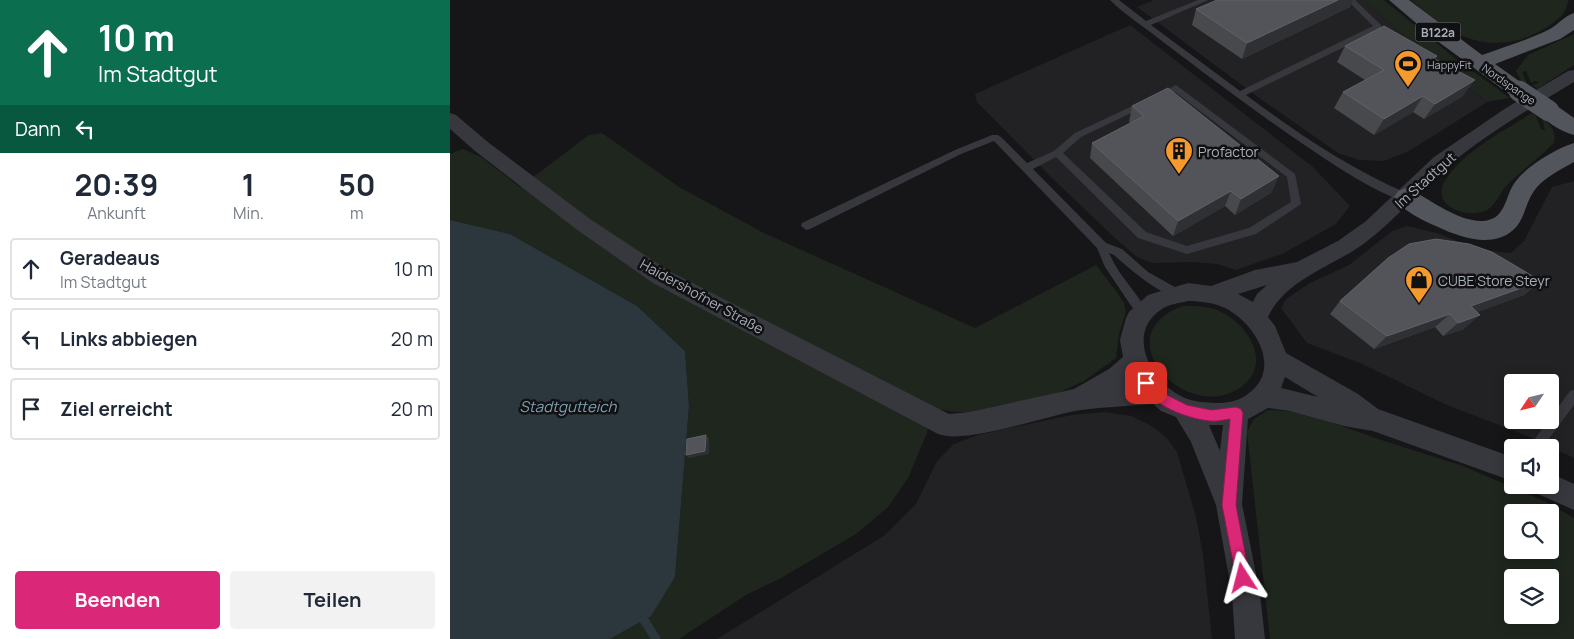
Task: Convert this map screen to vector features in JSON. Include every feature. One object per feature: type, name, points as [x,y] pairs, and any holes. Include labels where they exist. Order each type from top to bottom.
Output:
[{"type":"main road","name":"Nordspange","points":[[1398,0],[1480,63],[1574,128]]},
{"type":"main road","points":[[1480,63],[1553,35],[1564,29],[1574,19]]},
{"type":"main road","points":[[1406,197],[1442,219],[1463,228],[1480,231],[1497,228],[1506,221],[1524,187],[1537,175],[1574,152]]},
{"type":"street","name":"Im Stadtgut","points":[[1256,319],[1265,300],[1302,269],[1346,246],[1373,226],[1441,162],[1512,112],[1574,75]]},
{"type":"street","name":"Haidershofner Straße","points":[[450,119],[482,147],[584,224],[661,277],[947,426],[970,424],[1080,399]]},
{"type":"street","name":"Im Stadtgut","points":[[1212,294],[1255,278],[1302,269]]},
{"type":"street","points":[[1176,293],[1212,294],[1236,304],[1256,319],[1270,338],[1276,359],[1274,379],[1264,396],[1252,406],[1236,413],[1211,415],[1185,410],[1164,400],[1143,378],[1134,362],[1131,348],[1132,336],[1142,312],[1157,300],[1176,293]]},
{"type":"street","points":[[1276,359],[1288,368],[1349,402],[1373,419]]},
{"type":"street","points":[[1080,399],[1117,376],[1134,362]]},
{"type":"street","points":[[1080,399],[1156,393]]},
{"type":"street","points":[[1264,396],[1290,400],[1344,415],[1373,419],[1504,466]]},
{"type":"street","points":[[1185,410],[1201,435],[1229,505],[1246,594],[1250,639]]},
{"type":"street","points":[[1229,505],[1236,413]]},
{"type":"street","points":[[1559,491],[1574,498]]},
{"type":"lane","points":[[1114,0],[1240,96],[1346,168],[1381,187],[1406,197]]},
{"type":"lane","points":[[1146,24],[1204,0]]},
{"type":"lane","points":[[1240,96],[1378,27],[1350,0]]},
{"type":"lane","points":[[1026,168],[1057,154],[1078,135],[1176,88],[1292,176],[1296,204],[1252,232],[1187,250],[1142,235],[1057,154]]},
{"type":"lane","points":[[806,226],[989,138],[995,137],[1102,246],[1118,252],[1144,274],[1176,293]]},
{"type":"lane","points":[[1102,246],[1105,260],[1137,302],[1142,312]]},
{"type":"lane","points":[[1541,439],[1574,395]]},
{"type":"shaded area","points":[[1154,0],[1363,0],[1391,25],[1487,102],[1409,151],[1384,161],[1359,160],[1338,153],[1262,100],[1137,7]]},
{"type":"shaded area","points":[[1363,0],[1384,0],[1456,59],[1510,98],[1487,102],[1391,25]]},
{"type":"shaded area","points":[[1411,0],[1569,0],[1563,14],[1542,30],[1528,37],[1510,42],[1494,43],[1479,41],[1450,30]]},
{"type":"shaded area","name":"Profactor","points":[[1130,25],[1313,167],[1350,206],[1336,224],[1284,253],[1236,270],[1217,264],[1193,262],[1152,263],[1137,257],[1116,239],[977,102],[975,94]]},
{"type":"shaded area","points":[[1574,34],[1574,65],[1537,89],[1532,85],[1539,83],[1536,81],[1531,83],[1526,71],[1522,72],[1528,87],[1522,82],[1516,71],[1528,55]]},
{"type":"shaded area","points":[[1532,113],[1536,116],[1541,129],[1545,131],[1542,117],[1550,126],[1555,135],[1554,143],[1506,186],[1490,208],[1482,212],[1473,213],[1455,210],[1447,205],[1443,198],[1442,190],[1452,170],[1484,143]]},
{"type":"shaded area","points":[[602,133],[679,187],[764,233],[975,328],[1096,265],[1124,303],[1126,312],[1119,334],[1116,358],[1084,381],[1053,395],[977,412],[955,412],[938,409],[928,425],[927,433],[908,478],[888,507],[856,534],[781,578],[746,595],[679,639],[610,639],[644,620],[675,577],[689,406],[685,351],[637,306],[510,234],[450,220],[450,154],[463,149],[481,157],[520,187],[589,135]]},
{"type":"shaded area","points":[[1574,181],[1574,458],[1559,451],[1559,439],[1534,439],[1509,429],[1559,429],[1559,374],[1504,374],[1504,427],[1447,405],[1360,363],[1307,343],[1281,308],[1286,299],[1310,283],[1349,265],[1392,231],[1407,226],[1437,233],[1479,250],[1511,253],[1524,241],[1552,187]]},
{"type":"shaded area","points":[[1183,306],[1205,307],[1217,310],[1229,316],[1247,335],[1256,357],[1255,369],[1249,380],[1238,389],[1217,396],[1195,394],[1176,385],[1160,371],[1151,354],[1151,336],[1160,319]]},
{"type":"shaded area","points":[[1268,410],[1303,412],[1375,438],[1463,466],[1504,484],[1504,494],[1528,494],[1549,504],[1504,504],[1504,559],[1559,559],[1559,510],[1574,518],[1574,639],[1270,639],[1247,432],[1254,419]]},
{"type":"shaded area","points":[[1105,412],[1131,416],[1150,425],[1166,437],[1177,452],[1196,517],[1203,555],[1212,639],[717,639],[885,535],[916,504],[937,461],[954,444],[978,435],[1038,422],[1072,415]]},
{"type":"water","name":"Stadtgutteich","points":[[450,220],[510,234],[637,306],[685,351],[689,406],[675,577],[651,616],[610,639],[450,639]]},
{"type":"building","points":[[1217,0],[1338,0],[1247,43],[1196,9]]},
{"type":"building","points":[[1384,26],[1437,56],[1433,58],[1475,80],[1435,104],[1423,96],[1384,119],[1343,92],[1384,70],[1345,46]]},
{"type":"building","name":"Profactor","points":[[1168,88],[1279,176],[1241,199],[1231,191],[1178,221],[1092,143],[1144,116],[1132,106]]},
{"type":"building","name":"CUBE Store Steyr","points":[[1436,239],[1469,244],[1492,252],[1541,281],[1471,306],[1480,315],[1458,323],[1450,314],[1387,336],[1340,301],[1388,258],[1409,244]]},
{"type":"building","points":[[706,435],[705,451],[686,455],[687,439]]},
{"type":"waterway","points":[[644,620],[656,639]]},
{"type":"place","name":"HappyFit","points":[[1408,88]]},
{"type":"place","name":"Profactor","points":[[1179,175]]},
{"type":"place","name":"CUBE Store Steyr","points":[[1419,304]]},
{"type":"route","points":[[1146,383],[1164,400],[1185,410],[1211,415],[1236,413],[1234,425],[1234,468],[1229,505],[1243,578]]}]
